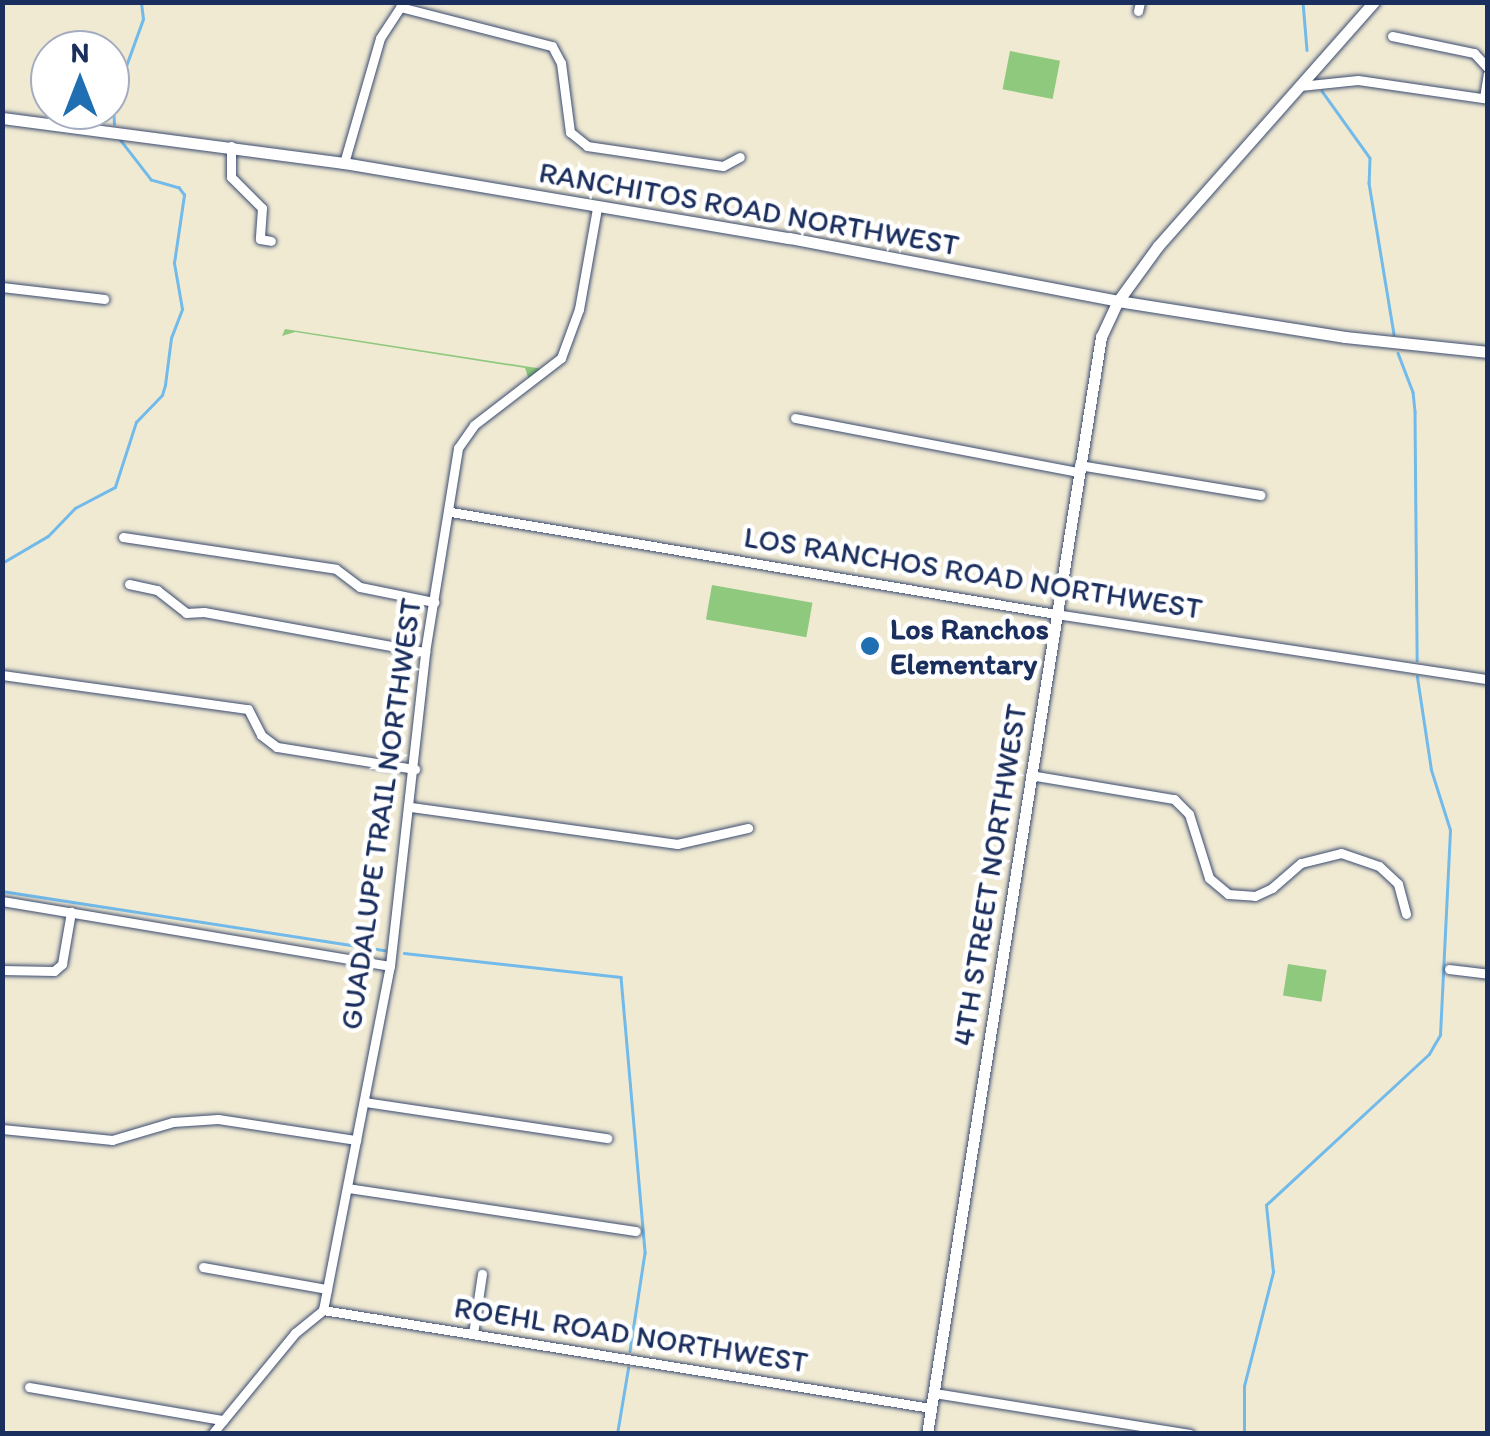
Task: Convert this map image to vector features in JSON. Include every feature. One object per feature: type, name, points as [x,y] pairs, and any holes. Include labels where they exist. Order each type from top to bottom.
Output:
[{"type":"main road","name":"4TH STREET NORTHWEST","points":[[928,1434],[1101,337],[1118,301],[1167,234],[1374,2]]},
{"type":"main road","name":"RANCHITOS ROAD NORTHWEST","points":[[2,118],[231,146],[808,241],[1118,301],[1345,337],[1488,352]]},
{"type":"street","points":[[344,164],[376,50],[402,5],[552,46],[561,63],[570,132],[586,146],[722,166],[740,157]]},
{"type":"street","points":[[1300,86],[1358,80],[1486,98],[1488,70],[1474,52],[1392,36]]},
{"type":"street","points":[[231,146],[231,177],[262,208],[260,239],[271,240]]},
{"type":"street","name":"GUADALUPE TRAIL NORTHWEST","points":[[323,1310],[390,966],[411,807],[425,652],[451,512],[458,448],[474,425],[560,358],[579,308],[597,208]]},
{"type":"street","points":[[2,287],[104,298]]},
{"type":"street","points":[[795,418],[1078,468],[1260,495]]},
{"type":"street","name":"LOS RANCHOS ROAD NORTHWEST","points":[[451,512],[1056,614],[1488,678]]},
{"type":"street","points":[[123,537],[336,569],[360,586],[434,602]]},
{"type":"street","points":[[129,584],[157,590],[186,613],[204,612],[425,652]]},
{"type":"street","points":[[2,676],[248,708],[261,735],[276,747],[415,769]]},
{"type":"street","points":[[1030,775],[1174,800],[1189,814],[1209,878],[1228,894],[1254,896],[1272,888],[1301,863],[1341,853],[1370,861],[1398,884],[1406,914]]},
{"type":"street","points":[[411,807],[677,844],[748,828]]},
{"type":"street","points":[[2,901],[390,966]]},
{"type":"street","points":[[2,970],[54,971],[62,964],[71,912]]},
{"type":"street","points":[[1449,968],[1488,974]]},
{"type":"street","points":[[365,1102],[606,1138]]},
{"type":"street","points":[[2,1129],[112,1140],[173,1122],[218,1118],[356,1140]]},
{"type":"street","points":[[348,1188],[636,1232]]},
{"type":"street","points":[[203,1267],[327,1289]]},
{"type":"street","points":[[473,1334],[482,1274]]},
{"type":"street","points":[[212,1434],[295,1333],[323,1310]]},
{"type":"street","name":"ROEHL ROAD NORTHWEST","points":[[323,1310],[931,1408]]},
{"type":"street","points":[[29,1387],[224,1420]]},
{"type":"street","points":[[934,1393],[1190,1434]]},
{"type":"green space","points":[[1010,51],[1060,61],[1053,99],[1003,89]]},
{"type":"green space","points":[[285,329],[543,369],[529,380],[525,368],[295,332],[282,336]]},
{"type":"green space","points":[[712,585],[812,603],[806,637],[706,619]]},
{"type":"green space","points":[[1288,964],[1327,970],[1322,1002],[1283,996]]},
{"type":"waterway","points":[[130,55],[143,19],[141,2]]},
{"type":"waterway","points":[[1303,2],[1307,50]]},
{"type":"waterway","points":[[1322,91],[1370,158],[1369,183],[1394,334]]},
{"type":"waterway","points":[[2,563],[48,536],[75,508],[115,487],[136,422],[162,395],[165,385],[171,338],[182,309],[174,263],[184,195],[179,188],[151,180],[120,140]]},
{"type":"waterway","points":[[1398,353],[1413,392],[1415,412],[1417,660]]},
{"type":"waterway","points":[[1244,1434],[1244,1386],[1273,1272],[1266,1205],[1429,1054],[1440,1035],[1450,830],[1431,770],[1417,677]]},
{"type":"waterway","points":[[2,891],[384,950]]},
{"type":"waterway","points":[[404,953],[621,977],[645,1253],[630,1351]]},
{"type":"waterway","points":[[617,1434],[628,1368]]},
{"type":"place","name":"Los Ranchos Elementary","points":[[870,646]]}]
